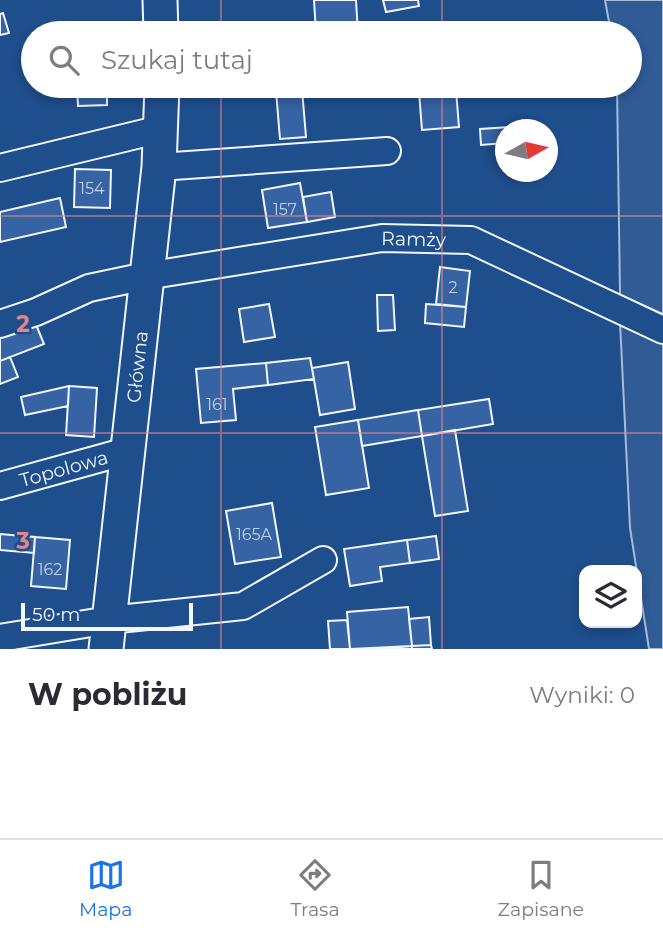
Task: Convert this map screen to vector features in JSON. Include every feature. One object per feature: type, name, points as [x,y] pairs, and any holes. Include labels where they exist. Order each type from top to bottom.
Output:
[{"type":"main road","points":[[160,0],[161,21]]},
{"type":"main road","name":"Główna","points":[[108,634],[159,167],[162,98]]},
{"type":"street","points":[[0,167],[161,129]]},
{"type":"street","points":[[159,167],[387,151]]},
{"type":"street","name":"Ramży","points":[[0,324],[36,312],[89,288],[146,276],[382,238],[471,240],[663,330]]},
{"type":"street","name":"Topolowa","points":[[0,486],[127,452]]},
{"type":"street","points":[[0,638],[108,634],[243,606],[323,560]]},
{"type":"shaded area","points":[[605,0],[663,0],[663,314],[620,295],[617,98],[642,98],[642,21],[609,21]]},
{"type":"shaded area","points":[[620,322],[663,341],[663,649],[649,649],[642,604],[642,565],[636,565],[630,528]]},
{"type":"building","points":[[314,0],[356,0],[357,21],[315,21]]},
{"type":"building","points":[[383,0],[418,0],[419,6],[386,12]]},
{"type":"building","points":[[3,13],[9,33],[0,35],[0,14]]},
{"type":"building","points":[[78,98],[107,98],[107,105],[78,106]]},
{"type":"building","points":[[277,98],[303,98],[306,137],[280,139]]},
{"type":"building","points":[[419,98],[457,98],[459,127],[422,130]]},
{"type":"building","points":[[495,128],[495,144],[481,145],[480,129]]},
{"type":"building","points":[[75,169],[111,170],[110,208],[74,207]]},
{"type":"building","points":[[300,183],[307,222],[268,228],[262,190]]},
{"type":"building","points":[[331,192],[335,217],[307,222],[303,197]]},
{"type":"building","points":[[60,198],[66,227],[0,242],[0,212]]},
{"type":"building","points":[[440,267],[470,271],[466,307],[436,304]]},
{"type":"building","points":[[377,295],[393,295],[395,330],[378,331]]},
{"type":"building","points":[[269,304],[275,337],[244,342],[239,309]]},
{"type":"building","points":[[426,304],[466,307],[464,327],[425,323]]},
{"type":"building","points":[[35,322],[44,344],[0,361],[0,336]]},
{"type":"building","points":[[10,357],[18,377],[0,384],[0,361]]},
{"type":"building","points":[[310,358],[314,379],[268,385],[266,363]]},
{"type":"building","points":[[348,362],[355,409],[320,415],[312,368]]},
{"type":"building","points":[[266,363],[268,385],[233,389],[236,420],[201,423],[196,369]]},
{"type":"building","points":[[69,386],[68,406],[25,415],[21,397]]},
{"type":"building","points":[[69,386],[97,388],[94,437],[66,435]]},
{"type":"building","points":[[489,399],[493,424],[422,436],[418,410]]},
{"type":"building","points":[[418,410],[422,436],[362,446],[358,420]]},
{"type":"building","points":[[358,420],[369,488],[326,495],[315,427]]},
{"type":"building","points":[[455,430],[468,511],[435,516],[422,436]]},
{"type":"building","points":[[272,503],[281,557],[235,564],[226,511]]},
{"type":"building","points":[[0,534],[35,537],[34,553],[0,550]]},
{"type":"building","points":[[436,536],[439,559],[410,563],[407,540]]},
{"type":"building","points":[[35,537],[70,540],[66,589],[31,586]]},
{"type":"building","points":[[407,540],[410,563],[380,567],[382,581],[350,586],[344,549]]},
{"type":"building","points":[[408,607],[412,646],[350,649],[347,612]]},
{"type":"building","points":[[429,617],[431,645],[412,646],[409,619]]},
{"type":"building","points":[[347,620],[350,649],[330,649],[328,621]]},
{"type":"building","points":[[431,645],[432,649],[412,649],[412,646]]},
{"type":"building","points":[[412,646],[412,649],[376,649]]}]
